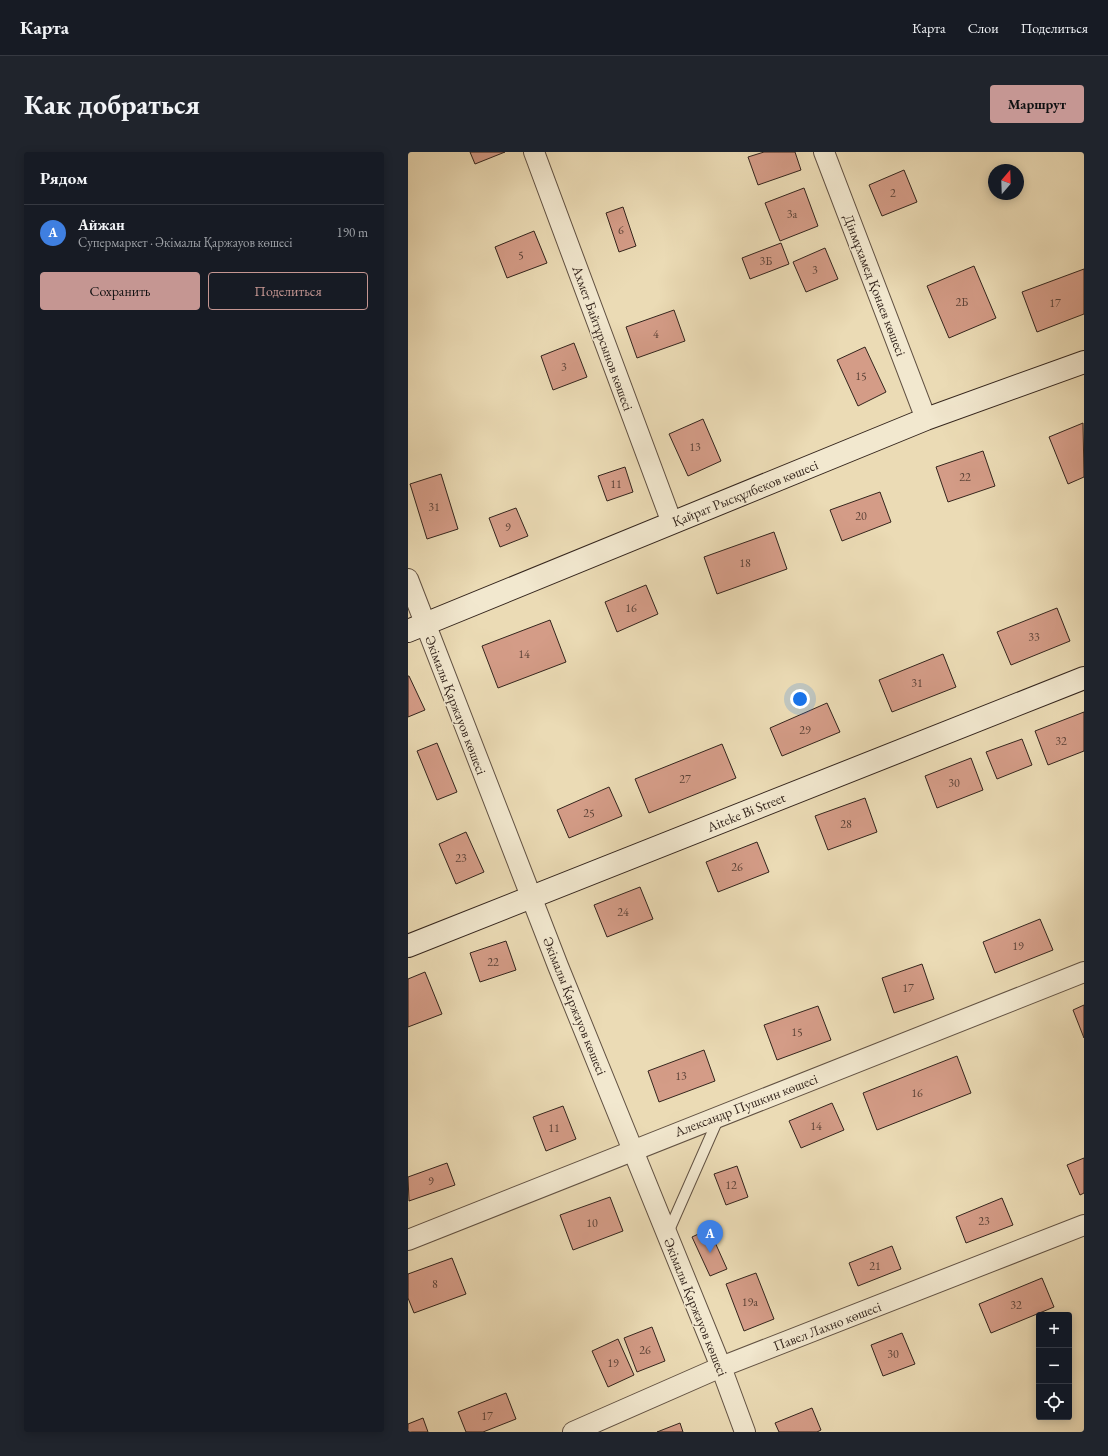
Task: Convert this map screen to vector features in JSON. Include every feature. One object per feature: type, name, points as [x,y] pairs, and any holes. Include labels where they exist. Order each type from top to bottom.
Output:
[{"type":"main road","name":"Қайрат Рысқұлбеков көшесі","points":[[417,628],[926,418],[1084,362]]},
{"type":"main road","name":"Aiteke Bi Street","points":[[408,946],[1084,678]]},
{"type":"street","name":"Ахмет Байтұрсынов көшесі","points":[[534,152],[672,523]]},
{"type":"street","name":"Дінмұхамед Қонаев көшесі","points":[[824,152],[926,418]]},
{"type":"street","name":"Әкімалы Қаржауов көшесі","points":[[408,579],[417,628],[531,898],[721,1367],[745,1432]]},
{"type":"street","name":"Александр Пушкин көшесі","points":[[408,1240],[1084,972]]},
{"type":"street","name":"Павел Лахно көшесі","points":[[573,1432],[721,1367],[1084,1225]]},
{"type":"lane","points":[[667,1235],[720,1116]]},
{"type":"building","points":[[470,152],[505,152],[475,164]]},
{"type":"building","points":[[764,152],[795,152],[801,170],[758,185],[748,157]]},
{"type":"building","points":[[904,170],[917,202],[882,216],[869,185]]},
{"type":"building","points":[[804,188],[818,226],[780,241],[765,203]]},
{"type":"building","points":[[623,207],[636,246],[619,252],[606,213]]},
{"type":"building","points":[[534,231],[547,263],[507,278],[495,247]]},
{"type":"building","points":[[781,243],[789,264],[750,279],[742,258]]},
{"type":"building","points":[[825,248],[838,279],[806,292],[793,262]]},
{"type":"building","points":[[974,266],[996,318],[949,338],[927,286]]},
{"type":"building","points":[[1084,269],[1084,314],[1037,332],[1022,292]]},
{"type":"building","points":[[674,310],[685,341],[637,358],[626,327]]},
{"type":"building","points":[[574,343],[587,377],[553,390],[541,356]]},
{"type":"building","points":[[865,347],[886,392],[858,406],[837,360]]},
{"type":"building","points":[[703,419],[721,461],[688,476],[669,434]]},
{"type":"building","points":[[1083,423],[1084,477],[1068,484],[1049,437]]},
{"type":"building","points":[[983,451],[995,486],[948,502],[936,467]]},
{"type":"building","points":[[625,467],[633,492],[607,501],[598,476]]},
{"type":"building","points":[[441,474],[458,529],[427,539],[410,484]]},
{"type":"building","points":[[880,492],[891,522],[842,541],[830,510]]},
{"type":"building","points":[[516,508],[528,536],[500,547],[489,518]]},
{"type":"building","points":[[774,532],[787,569],[717,594],[704,557]]},
{"type":"building","points":[[646,585],[658,614],[617,632],[605,602]]},
{"type":"building","points":[[1057,608],[1070,641],[1011,665],[997,632]]},
{"type":"building","points":[[550,620],[566,662],[498,688],[482,646]]},
{"type":"building","points":[[943,654],[956,687],[892,712],[879,680]]},
{"type":"building","points":[[408,676],[425,710],[408,717]]},
{"type":"building","points":[[827,703],[840,732],[782,756],[770,728]]},
{"type":"building","points":[[1084,712],[1084,751],[1048,765],[1035,731]]},
{"type":"building","points":[[1022,739],[1032,765],[997,779],[986,752]]},
{"type":"building","points":[[437,743],[457,792],[437,800],[417,751]]},
{"type":"building","points":[[722,744],[736,778],[649,813],[635,779]]},
{"type":"building","points":[[971,758],[983,790],[937,808],[925,776]]},
{"type":"building","points":[[609,787],[622,816],[569,838],[557,810]]},
{"type":"building","points":[[865,798],[877,832],[828,850],[815,816]]},
{"type":"building","points":[[466,832],[484,872],[456,884],[439,844]]},
{"type":"building","points":[[757,842],[769,872],[718,892],[706,862]]},
{"type":"building","points":[[640,887],[653,919],[607,937],[594,905]]},
{"type":"building","points":[[1040,919],[1053,950],[995,973],[983,942]]},
{"type":"building","points":[[506,941],[516,970],[480,982],[470,953]]},
{"type":"building","points":[[922,964],[934,999],[894,1013],[882,978]]},
{"type":"building","points":[[425,972],[442,1014],[408,1027],[408,979]]},
{"type":"building","points":[[1084,1005],[1084,1038],[1073,1010]]},
{"type":"building","points":[[818,1006],[831,1040],[777,1060],[764,1025]]},
{"type":"building","points":[[704,1050],[715,1081],[659,1102],[648,1071]]},
{"type":"building","points":[[957,1056],[971,1093],[877,1130],[863,1093]]},
{"type":"building","points":[[832,1103],[844,1130],[801,1148],[789,1121]]},
{"type":"building","points":[[563,1106],[576,1139],[546,1151],[533,1117]]},
{"type":"building","points":[[1084,1158],[1084,1193],[1080,1195],[1067,1165]]},
{"type":"building","points":[[447,1163],[455,1185],[409,1201],[408,1177]]},
{"type":"building","points":[[737,1166],[748,1197],[726,1205],[714,1174]]},
{"type":"building","points":[[610,1197],[623,1231],[573,1250],[560,1215]]},
{"type":"building","points":[[1002,1198],[1013,1225],[966,1243],[956,1217]]},
{"type":"building","points":[[709,1229],[727,1269],[710,1276],[692,1237]]},
{"type":"building","points":[[892,1246],[901,1269],[858,1286],[849,1263]]},
{"type":"building","points":[[452,1258],[466,1294],[414,1313],[408,1298],[408,1274]]},
{"type":"building","points":[[756,1273],[774,1319],[744,1331],[726,1284]]},
{"type":"building","points":[[1042,1278],[1054,1307],[1042,1312],[1036,1312],[1036,1314],[991,1333],[979,1304]]},
{"type":"building","points":[[652,1327],[665,1361],[637,1372],[624,1338]]},
{"type":"building","points":[[902,1333],[915,1364],[883,1376],[871,1345]]},
{"type":"building","points":[[618,1339],[634,1375],[608,1387],[592,1351]]},
{"type":"building","points":[[506,1393],[516,1419],[483,1432],[466,1432],[458,1412]]},
{"type":"building","points":[[812,1408],[821,1430],[817,1432],[779,1432],[775,1423]]},
{"type":"building","points":[[423,1418],[428,1432],[408,1432],[408,1424]]},
{"type":"building","points":[[680,1423],[683,1432],[657,1432]]},
{"type":"place","name":"Айжан","points":[[710,1253]]}]
